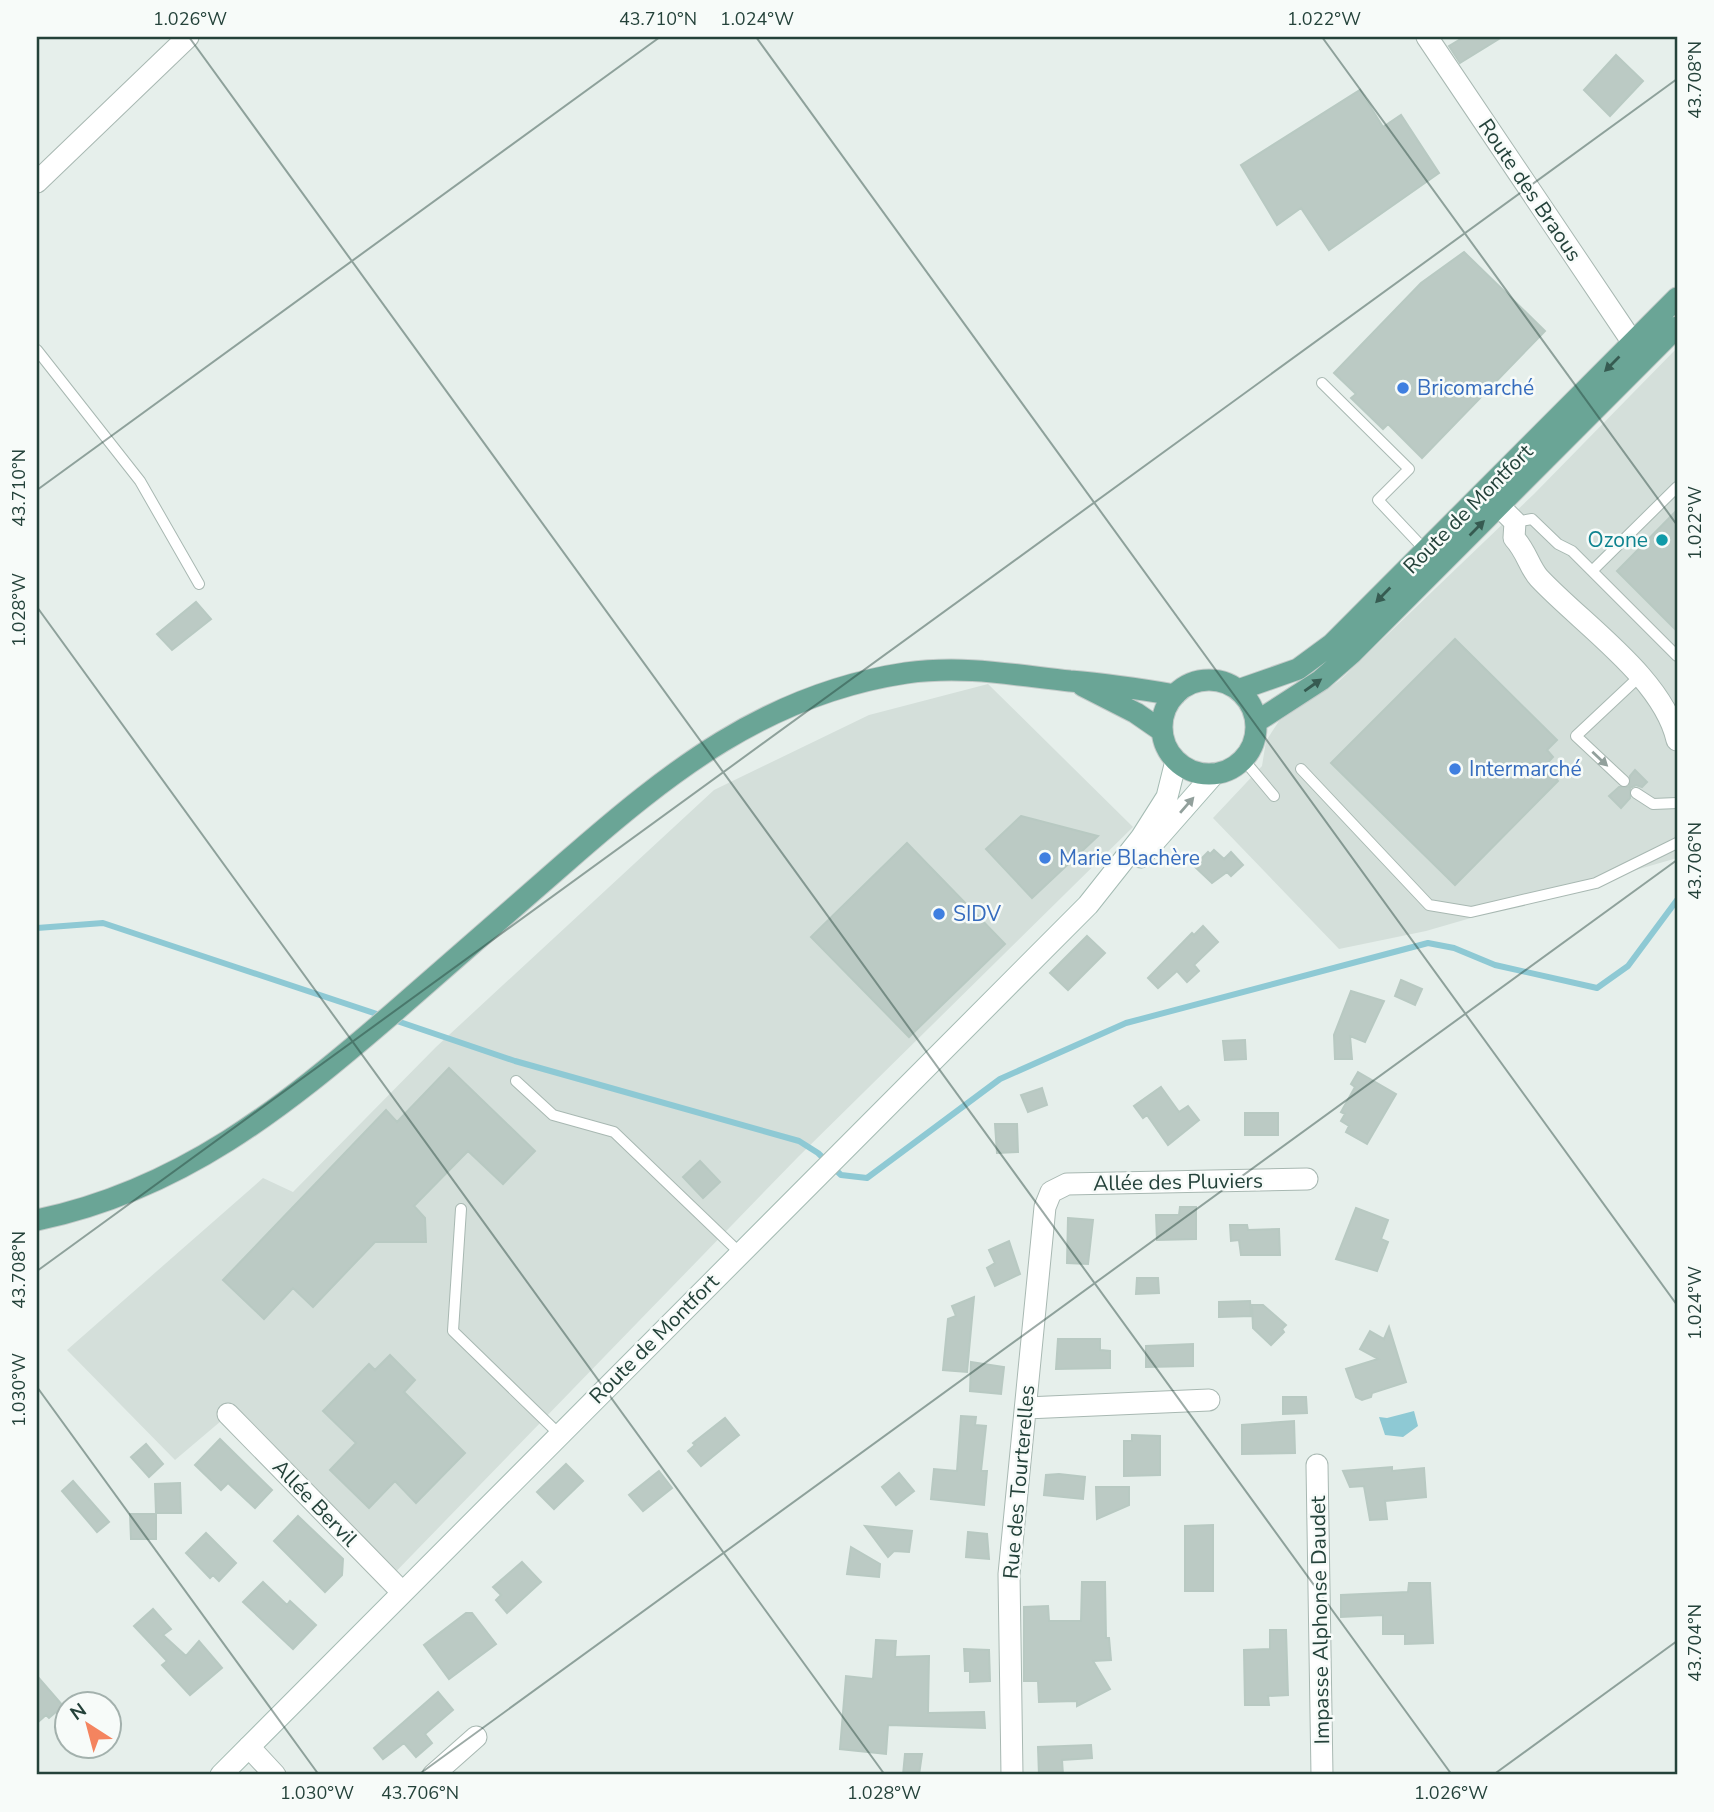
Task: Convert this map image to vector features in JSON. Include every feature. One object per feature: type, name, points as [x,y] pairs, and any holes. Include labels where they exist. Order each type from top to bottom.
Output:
[{"type":"main road","name":"Route de Montfort","points":[[1238,690],[1298,669],[1332,644],[1677,298]]},
{"type":"main road","name":"Route de Montfort","points":[[1256,722],[1321,680],[1352,653],[1677,327]]},
{"type":"main road","points":[[37,1220],[125,1193],[228,1144],[258,1124],[408,1001],[668,775],[738,730],[772,713],[818,695],[907,673],[1012,671],[1175,695]]},
{"type":"main road","points":[[1205,680],[1228,684],[1238,690],[1247,699],[1256,722],[1251,748],[1243,759],[1225,771],[1214,774],[1187,769],[1176,761],[1168,752],[1162,731],[1163,718],[1175,695],[1194,683],[1205,680]]},
{"type":"main road","points":[[1071,681],[1111,699],[1162,731]]},
{"type":"street","points":[[37,182],[188,37]]},
{"type":"street","name":"Route des Braous","points":[[1427,37],[1633,343]]},
{"type":"street","points":[[1499,506],[1515,522],[1514,538],[1526,551],[1536,575],[1640,676],[1673,722],[1677,740]]},
{"type":"street","name":"Route de Montfort","points":[[221,1775],[1088,905],[1141,838],[1167,797],[1176,761]]},
{"type":"street","name":"Route de Montfort","points":[[1088,905],[1121,880],[1214,774]]},
{"type":"street","name":"Allée des Pluviers","points":[[1051,1192],[1067,1184],[1307,1180]]},
{"type":"street","name":"Rue des Tourterelles","points":[[1012,1775],[1009,1574],[1045,1207],[1051,1192]]},
{"type":"street","points":[[1026,1408],[1209,1400]]},
{"type":"street","name":"Allée Bervil","points":[[228,1415],[402,1592]]},
{"type":"street","name":"Impasse Alphonse Daudet","points":[[1317,1465],[1322,1775]]},
{"type":"street","points":[[433,1775],[476,1737]]},
{"type":"street","points":[[249,1747],[275,1775]]},
{"type":"lane","points":[[37,350],[140,481],[199,584]]},
{"type":"lane","points":[[1322,383],[1409,469],[1378,500],[1426,551]]},
{"type":"lane","points":[[1592,571],[1677,486]]},
{"type":"lane","points":[[1515,522],[1532,519],[1592,571],[1677,656]]},
{"type":"lane","points":[[1624,781],[1576,736],[1640,676]]},
{"type":"lane","points":[[1243,759],[1274,796]]},
{"type":"lane","points":[[1301,769],[1429,905],[1471,912],[1596,883],[1677,843]]},
{"type":"lane","points":[[1636,793],[1653,804],[1677,803]]},
{"type":"lane","points":[[516,1081],[553,1115],[614,1132],[740,1253]]},
{"type":"lane","points":[[461,1209],[453,1331],[559,1434]]},
{"type":"shaded area","points":[[1677,348],[1677,858],[1426,931],[1339,949],[1213,818],[1262,766],[1266,741],[1279,721],[1339,681],[1534,494]]},
{"type":"shaded area","points":[[988,684],[1133,827],[798,1157],[381,1587],[221,1421],[175,1460],[67,1350],[263,1178],[293,1192],[436,1047],[714,790],[869,715]]},
{"type":"water","points":[[1414,1411],[1418,1426],[1403,1437],[1385,1435],[1379,1417],[1387,1418]]},
{"type":"building","points":[[1464,37],[1502,37],[1460,63],[1449,46]]},
{"type":"building","points":[[1616,55],[1643,81],[1610,116],[1584,90]]},
{"type":"building","points":[[1360,90],[1383,127],[1401,115],[1439,173],[1329,250],[1301,208],[1277,225],[1241,165]]},
{"type":"building","points":[[1464,252],[1545,331],[1422,458],[1388,424],[1383,429],[1351,398],[1356,394],[1334,373],[1421,283]]},
{"type":"building","name":"Ozone","points":[[1677,510],[1677,631],[1617,571]]},
{"type":"building","points":[[196,602],[211,619],[172,650],[157,634]]},
{"type":"building","points":[[1455,639],[1557,740],[1547,750],[1553,757],[1544,767],[1558,781],[1455,885],[1331,763]]},
{"type":"building","points":[[1635,770],[1647,782],[1642,787],[1636,785],[1630,788],[1630,798],[1621,808],[1609,796],[1619,787],[1629,787],[1630,776]]},
{"type":"building","points":[[1021,816],[1098,836],[1032,898],[986,849]]},
{"type":"building","points":[[907,843],[1005,944],[909,1037],[811,937]]},
{"type":"building","points":[[1214,850],[1224,859],[1231,852],[1243,865],[1231,876],[1227,872],[1212,883],[1194,866],[1208,852],[1210,854]]},
{"type":"building","points":[[1203,926],[1218,942],[1194,965],[1199,971],[1187,982],[1177,971],[1158,988],[1148,978],[1192,933],[1194,935]]},
{"type":"building","points":[[1087,936],[1105,953],[1068,990],[1050,973]]},
{"type":"building","points":[[1401,980],[1422,989],[1415,1005],[1395,996]]},
{"type":"building","points":[[1351,991],[1384,1001],[1365,1042],[1350,1036],[1352,1059],[1335,1059],[1334,1035]]},
{"type":"building","points":[[1245,1040],[1246,1059],[1225,1060],[1223,1041]]},
{"type":"building","points":[[449,1068],[535,1151],[503,1184],[468,1151],[414,1206],[425,1218],[426,1242],[375,1242],[313,1307],[293,1288],[264,1319],[223,1280],[386,1110],[397,1122]]},
{"type":"building","points":[[1358,1072],[1396,1094],[1367,1144],[1346,1132],[1349,1126],[1341,1121],[1345,1114],[1341,1112],[1355,1087],[1351,1084]]},
{"type":"building","points":[[1161,1087],[1179,1112],[1188,1106],[1199,1120],[1168,1145],[1147,1115],[1143,1118],[1134,1106]]},
{"type":"building","points":[[1042,1088],[1047,1105],[1028,1112],[1021,1095]]},
{"type":"building","points":[[1245,1113],[1278,1113],[1278,1135],[1245,1135]]},
{"type":"building","points":[[995,1124],[1017,1124],[1018,1152],[997,1153]]},
{"type":"building","points":[[700,1161],[720,1182],[703,1198],[683,1177]]},
{"type":"building","points":[[1180,1207],[1196,1207],[1196,1239],[1157,1240],[1156,1215],[1179,1215]]},
{"type":"building","points":[[1356,1208],[1388,1220],[1381,1239],[1388,1242],[1377,1271],[1336,1259]]},
{"type":"building","points":[[1068,1218],[1093,1220],[1088,1264],[1067,1263]]},
{"type":"building","points":[[1230,1225],[1247,1225],[1248,1230],[1279,1229],[1280,1255],[1241,1255],[1239,1240],[1231,1241]]},
{"type":"building","points":[[1009,1241],[1020,1274],[995,1286],[987,1268],[995,1263],[989,1250]]},
{"type":"building","points":[[1137,1278],[1158,1278],[1159,1293],[1136,1294]]},
{"type":"building","points":[[974,1297],[967,1372],[943,1370],[948,1319],[956,1316],[952,1306]]},
{"type":"building","points":[[1250,1301],[1251,1316],[1219,1317],[1219,1302]]},
{"type":"building","points":[[1252,1305],[1263,1305],[1286,1325],[1282,1329],[1284,1332],[1271,1345],[1253,1328]]},
{"type":"building","points":[[1389,1327],[1406,1382],[1372,1393],[1371,1397],[1362,1400],[1356,1397],[1346,1369],[1378,1359],[1360,1349],[1370,1331],[1384,1339]]},
{"type":"building","points":[[1058,1339],[1100,1339],[1100,1350],[1110,1351],[1110,1368],[1056,1369]]},
{"type":"building","points":[[1193,1344],[1193,1366],[1146,1367],[1146,1346]]},
{"type":"building","points":[[390,1355],[415,1380],[404,1392],[465,1453],[416,1503],[395,1481],[369,1508],[330,1470],[356,1443],[323,1411],[369,1364],[375,1370]]},
{"type":"building","points":[[971,1362],[1004,1367],[1001,1394],[970,1391]]},
{"type":"building","points":[[1283,1397],[1306,1397],[1307,1413],[1283,1414]]},
{"type":"building","points":[[961,1416],[976,1417],[975,1425],[986,1426],[981,1471],[987,1471],[984,1505],[931,1499],[934,1469],[957,1471]]},
{"type":"building","points":[[725,1418],[739,1435],[701,1466],[688,1451],[695,1445],[693,1443]]},
{"type":"building","points":[[1294,1421],[1295,1453],[1242,1454],[1242,1425]]},
{"type":"building","points":[[1132,1435],[1160,1436],[1160,1475],[1124,1476],[1124,1441],[1132,1441]]},
{"type":"building","points":[[220,1439],[272,1490],[255,1508],[228,1483],[221,1490],[195,1465]]},
{"type":"building","points":[[146,1444],[163,1464],[149,1477],[131,1457]]},
{"type":"building","points":[[566,1464],[583,1481],[554,1509],[537,1492]]},
{"type":"building","points":[[1392,1467],[1392,1471],[1424,1468],[1426,1497],[1385,1501],[1387,1519],[1370,1520],[1364,1486],[1350,1487],[1343,1471]]},
{"type":"building","points":[[659,1471],[672,1488],[643,1511],[629,1495]]},
{"type":"building","points":[[899,1473],[914,1491],[896,1505],[882,1487]]},
{"type":"building","points":[[1046,1475],[1085,1477],[1083,1499],[1044,1495]]},
{"type":"building","points":[[73,1481],[109,1522],[97,1532],[62,1491]]},
{"type":"building","points":[[180,1483],[181,1513],[156,1513],[155,1484]]},
{"type":"building","points":[[1096,1487],[1129,1487],[1129,1505],[1097,1519]]},
{"type":"building","points":[[130,1514],[156,1514],[156,1539],[131,1539]]},
{"type":"building","points":[[298,1516],[343,1559],[342,1575],[325,1592],[274,1541]]},
{"type":"building","points":[[1213,1525],[1213,1591],[1185,1591],[1185,1526]]},
{"type":"building","points":[[865,1526],[912,1531],[909,1552],[894,1551],[888,1557]]},
{"type":"building","points":[[968,1532],[987,1534],[989,1559],[966,1557]]},
{"type":"building","points":[[206,1533],[236,1563],[219,1581],[213,1575],[210,1578],[186,1553]]},
{"type":"building","points":[[851,1547],[880,1564],[879,1577],[847,1574]]},
{"type":"building","points":[[522,1562],[541,1582],[507,1613],[496,1600],[501,1595],[493,1587]]},
{"type":"building","points":[[263,1582],[287,1605],[290,1601],[316,1625],[293,1649],[243,1602]]},
{"type":"building","points":[[1082,1582],[1105,1582],[1106,1638],[1109,1638],[1111,1660],[1093,1661],[1110,1689],[1077,1706],[1077,1701],[1039,1702],[1038,1681],[1024,1681],[1024,1607],[1048,1606],[1049,1621],[1081,1621]]},
{"type":"building","points":[[1409,1583],[1430,1583],[1433,1643],[1405,1644],[1405,1634],[1383,1634],[1383,1615],[1341,1617],[1341,1595],[1408,1592]]},
{"type":"building","points":[[153,1609],[171,1629],[163,1635],[186,1656],[199,1641],[222,1668],[190,1695],[162,1665],[167,1661],[134,1626]]},
{"type":"building","points":[[466,1613],[472,1613],[496,1644],[449,1679],[424,1645]]},
{"type":"building","points":[[1270,1630],[1286,1630],[1288,1695],[1268,1696],[1269,1705],[1245,1705],[1244,1650],[1270,1649]]},
{"type":"building","points":[[876,1640],[896,1641],[895,1657],[929,1656],[928,1713],[984,1712],[985,1728],[888,1725],[886,1754],[840,1749],[846,1676],[873,1679]]},
{"type":"building","points":[[964,1649],[989,1650],[990,1681],[970,1682],[970,1671],[965,1671]]},
{"type":"building","points":[[37,1676],[52,1693],[52,1715],[49,1718],[46,1715],[37,1723]]},
{"type":"building","points":[[438,1692],[453,1710],[425,1734],[432,1743],[416,1757],[404,1743],[383,1759],[374,1748]]},
{"type":"building","points":[[1091,1745],[1092,1758],[1062,1760],[1063,1775],[1039,1775],[1038,1747]]},
{"type":"building","points":[[905,1754],[922,1754],[919,1775],[903,1775]]},
{"type":"waterway","points":[[394,1020],[515,1061],[799,1141],[818,1153],[841,1175],[867,1178],[1000,1079],[1126,1023],[1428,943],[1454,948],[1495,965],[1597,988],[1628,966],[1677,900]]},
{"type":"waterway","points":[[37,928],[103,923],[383,1016]]},
{"type":"place","name":"Bricomarché","points":[[1403,388]]},
{"type":"place","name":"Ozone","points":[[1662,540]]},
{"type":"place","name":"Intermarché","points":[[1455,769]]},
{"type":"place","name":"Marie Blachère","points":[[1045,858]]},
{"type":"place","name":"SIDV","points":[[939,914]]}]
